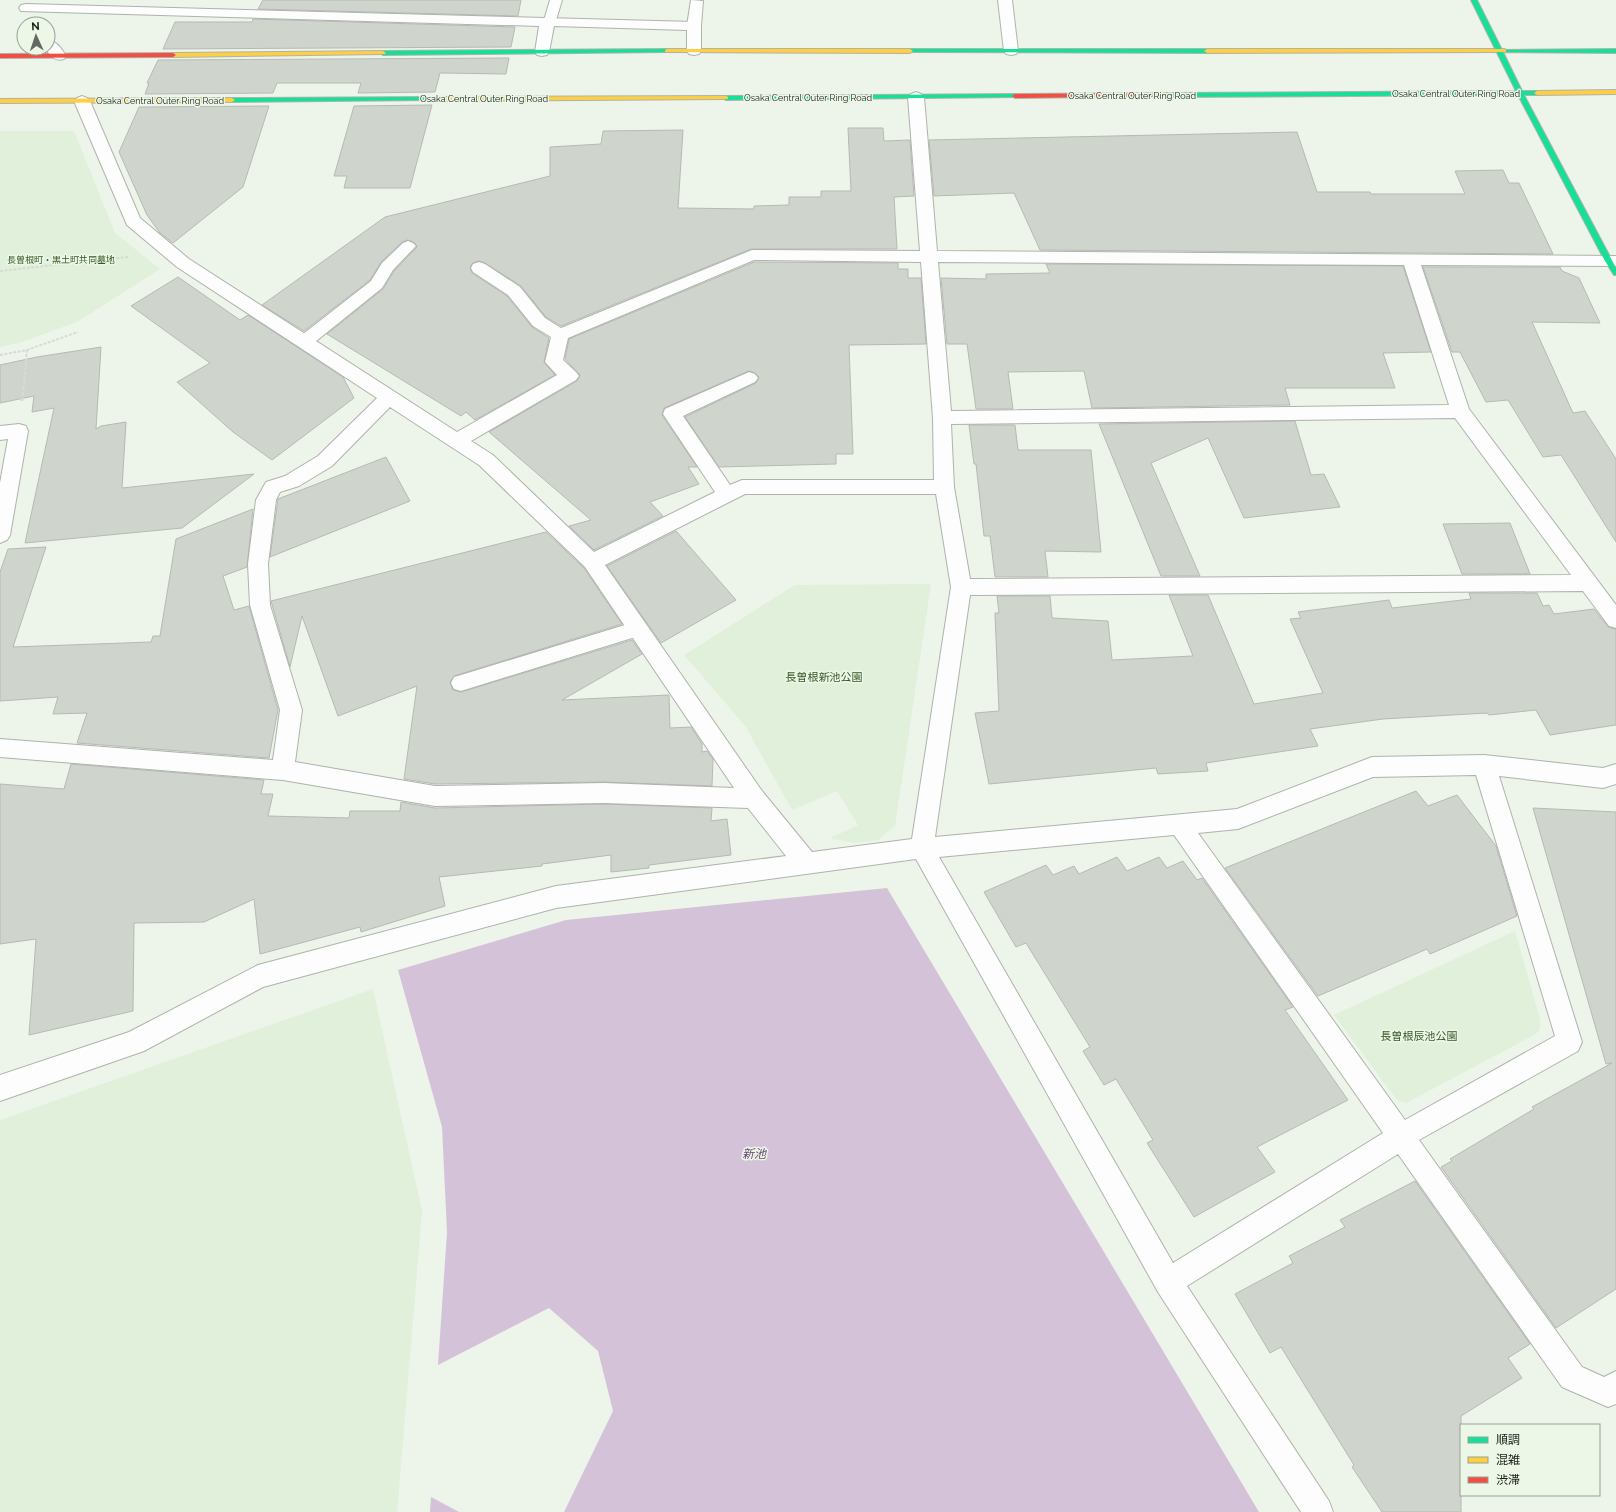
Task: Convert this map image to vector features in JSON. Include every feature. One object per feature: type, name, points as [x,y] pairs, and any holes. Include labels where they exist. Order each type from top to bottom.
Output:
[{"type":"main road","points":[[1474,0],[1520,93],[1613,265]]},
{"type":"main road","points":[[0,56],[694,51],[1616,51]]},
{"type":"main road","name":"Osaka Central Outer Ring Road","points":[[0,101],[1616,92]]},
{"type":"street","points":[[205,14],[212,0]]},
{"type":"street","points":[[1005,0],[1012,51]]},
{"type":"street","points":[[23,4],[205,14],[694,26],[694,51]]},
{"type":"street","points":[[23,4],[30,16]]},
{"type":"street","points":[[542,52],[547,23]]},
{"type":"street","points":[[56,52],[59,56]]},
{"type":"street","points":[[916,97],[942,418],[944,487],[961,587],[922,848],[1168,1282],[1318,1512]]},
{"type":"street","points":[[82,101],[133,221],[183,262],[486,460],[592,562],[754,798],[806,863]]},
{"type":"street","points":[[560,335],[752,255],[929,258],[1411,261],[1613,265]]},
{"type":"street","points":[[1411,261],[1460,411],[1616,620]]},
{"type":"street","points":[[479,268],[514,291],[539,322],[560,335]]},
{"type":"street","points":[[456,441],[570,376],[554,362],[560,335]]},
{"type":"street","points":[[726,494],[672,414],[749,378]]},
{"type":"street","points":[[283,770],[291,710],[260,605],[258,564],[266,500],[273,487],[292,481],[325,461],[389,397]]},
{"type":"street","points":[[942,418],[1460,411]]},
{"type":"street","points":[[0,433],[19,431],[0,535]]},
{"type":"street","points":[[592,562],[742,487],[944,487]]},
{"type":"street","points":[[961,587],[1589,583]]},
{"type":"street","points":[[0,748],[283,770],[435,796],[604,793],[754,798]]},
{"type":"street","points":[[1168,1282],[1402,1136],[1569,1042],[1484,765]]},
{"type":"street","points":[[0,1088],[135,1042],[258,977],[556,897],[922,848],[1238,819],[1372,767],[1484,765],[1603,778],[1616,774]]},
{"type":"street","points":[[1179,824],[1572,1377],[1608,1393],[1616,1385]]},
{"type":"lane","points":[[547,23],[552,17],[556,0]]},
{"type":"lane","points":[[694,26],[697,1]]},
{"type":"lane","points":[[304,342],[377,284],[387,267],[408,246]]},
{"type":"lane","points":[[461,683],[638,629]]},
{"type":"path","points":[[0,271],[25,270],[90,261],[114,260],[142,254],[160,244]]},
{"type":"path","points":[[0,355],[27,350],[78,332]]},
{"type":"path","points":[[19,431],[27,350]]},
{"type":"green space","name":"長曽根町・黒土町共同墓地","points":[[0,131],[74,131],[115,233],[160,269],[77,322],[19,343],[0,347]]},
{"type":"green space","name":"長曽根新池公園","points":[[931,584],[895,826],[878,840],[854,843],[830,838],[858,825],[837,791],[792,810],[746,727],[684,655],[795,585]]},
{"type":"green space","name":"長曽根辰池公園","points":[[1515,931],[1540,1019],[1540,1029],[1536,1034],[1406,1103],[1397,1100],[1334,1015]]},
{"type":"green space","points":[[373,989],[422,1211],[397,1512],[0,1512],[0,1120]]},
{"type":"water","name":"新池","points":[[887,888],[1259,1512],[564,1512],[613,1411],[598,1351],[549,1308],[438,1365],[447,1232],[442,1127],[398,970],[566,920]]},
{"type":"water","points":[[431,1497],[459,1512],[430,1512]]},
{"type":"building","points":[[263,0],[521,0],[518,16],[258,9]]},
{"type":"building","points":[[253,19],[515,27],[511,47],[163,49],[175,22],[252,22]]},
{"type":"building","points":[[509,58],[506,74],[440,73],[435,92],[358,93],[361,83],[277,83],[273,93],[145,94],[149,83],[147,83],[158,60]]},
{"type":"building","points":[[432,105],[410,188],[344,188],[347,176],[334,176],[354,106]]},
{"type":"building","points":[[269,106],[243,187],[173,243],[160,233],[147,215],[119,152],[139,107]]},
{"type":"building","points":[[848,128],[883,128],[884,141],[910,140],[914,196],[894,197],[897,249],[751,249],[561,326],[546,317],[521,286],[485,263],[479,261],[473,263],[470,267],[472,273],[507,296],[532,327],[549,338],[544,362],[555,375],[475,420],[466,412],[461,416],[327,334],[383,289],[394,271],[417,247],[414,242],[407,240],[402,242],[381,262],[370,280],[304,331],[262,305],[385,217],[550,176],[550,147],[601,144],[603,131],[683,130],[678,208],[754,209],[754,206],[789,205],[789,197],[821,197],[821,191],[851,191]]},
{"type":"building","points":[[1297,132],[1317,192],[1370,192],[1371,194],[1465,194],[1455,171],[1503,170],[1509,183],[1519,183],[1553,254],[1040,250],[1014,193],[934,196],[929,140]]},
{"type":"building","points":[[754,262],[898,263],[898,269],[908,269],[908,278],[921,278],[926,344],[849,345],[853,454],[836,454],[836,464],[719,467],[685,417],[756,383],[759,377],[755,373],[749,371],[664,408],[662,415],[697,467],[688,467],[699,484],[650,502],[663,516],[594,550],[569,526],[591,520],[489,432],[577,381],[580,375],[565,359],[569,339]]},
{"type":"building","points":[[1046,264],[1403,266],[1431,352],[1383,353],[1395,388],[1285,388],[1290,405],[1092,408],[1084,371],[1008,372],[1013,409],[976,409],[967,344],[947,344],[941,278],[986,279],[986,274],[1050,273]]},
{"type":"building","points":[[1423,267],[1560,267],[1562,271],[1579,278],[1600,323],[1532,322],[1573,413],[1585,411],[1616,459],[1616,542],[1561,455],[1543,457],[1508,400],[1486,402],[1460,352],[1452,352]]},
{"type":"building","points":[[178,277],[240,320],[248,315],[343,377],[354,398],[272,460],[233,432],[177,382],[210,363],[131,306]]},
{"type":"building","points":[[101,347],[96,429],[101,426],[126,422],[122,488],[254,474],[182,528],[25,543],[54,408],[32,412],[34,396],[0,403],[0,365],[37,357]]},
{"type":"building","points":[[1295,421],[1311,475],[1324,474],[1340,507],[1244,518],[1208,438],[1151,463],[1200,576],[1161,576],[1099,424]]},
{"type":"building","points":[[969,425],[1015,425],[1018,450],[1091,450],[1101,552],[1045,551],[1048,577],[995,577],[990,536],[984,536],[976,464],[974,464]]},
{"type":"building","points":[[386,457],[410,501],[270,557],[278,499]]},
{"type":"building","points":[[253,509],[247,567],[223,576],[234,610],[249,606],[278,710],[269,758],[77,743],[87,713],[53,714],[58,697],[0,701],[0,572],[8,549],[46,547],[13,647],[151,642],[153,636],[160,636],[176,539]]},
{"type":"building","points":[[1510,523],[1530,574],[1462,574],[1443,524]]},
{"type":"building","points":[[676,531],[736,600],[661,643],[607,566]]},
{"type":"building","points":[[546,532],[584,568],[622,624],[454,676],[450,682],[453,690],[461,692],[632,640],[642,654],[562,700],[669,695],[670,728],[691,727],[702,744],[702,752],[707,751],[713,759],[712,786],[604,782],[435,784],[404,779],[417,686],[338,716],[302,616],[290,667],[271,601]]},
{"type":"building","points":[[1469,593],[1537,593],[1543,606],[1549,605],[1554,614],[1594,609],[1608,627],[1616,629],[1616,725],[1550,735],[1536,710],[1489,715],[1487,713],[1383,719],[1310,729],[1318,746],[1206,763],[1208,771],[1158,774],[1156,768],[989,784],[975,713],[999,711],[995,613],[999,613],[997,596],[1050,596],[1052,618],[1108,621],[1112,660],[1193,656],[1169,595],[1208,595],[1254,704],[1323,693],[1290,619],[1301,618],[1298,612],[1389,600],[1392,608],[1471,599]]},
{"type":"building","points":[[71,764],[264,780],[261,794],[273,794],[268,816],[349,818],[350,811],[400,811],[401,802],[435,808],[604,804],[712,808],[711,821],[727,819],[731,855],[649,865],[649,868],[611,872],[611,855],[542,864],[542,866],[439,877],[445,906],[361,932],[360,927],[260,954],[254,899],[204,922],[134,923],[133,1011],[29,1035],[36,939],[0,944],[0,784],[64,789]]},
{"type":"building","points":[[1416,791],[1428,806],[1457,795],[1496,846],[1517,916],[1430,954],[1427,949],[1318,996],[1225,868]]},
{"type":"building","points":[[1533,808],[1616,812],[1616,1289],[1556,1328],[1441,1167],[1452,1161],[1450,1159],[1534,1109],[1532,1107],[1612,1063],[1606,1064]]},
{"type":"building","points":[[1117,857],[1127,871],[1159,857],[1167,868],[1183,861],[1197,880],[1202,878],[1293,1007],[1285,1010],[1348,1100],[1257,1147],[1275,1172],[1194,1217],[1147,1143],[1153,1140],[1116,1079],[1104,1085],[1083,1051],[1090,1047],[1026,943],[1016,947],[984,892],[1046,865],[1053,875],[1074,866],[1079,874]]},
{"type":"building","points":[[1415,1181],[1530,1344],[1508,1358],[1522,1378],[1461,1416],[1461,1512],[1382,1512],[1352,1467],[1354,1465],[1281,1347],[1270,1353],[1235,1294],[1293,1263],[1289,1256],[1345,1227],[1340,1220]]},
{"type":"traffic: fast","points":[[1474,0],[1536,126],[1608,261],[1616,273]]},
{"type":"traffic: fast","points":[[383,53],[667,51]]},
{"type":"traffic: fast","points":[[910,51],[1207,51]]},
{"type":"traffic: fast","points":[[1504,51],[1616,51]]},
{"type":"traffic: fast","points":[[1171,95],[1537,93]]},
{"type":"traffic: fast","points":[[726,98],[1015,96]]},
{"type":"traffic: fast","points":[[232,100],[429,99]]},
{"type":"traffic: slow","points":[[667,51],[910,51]]},
{"type":"traffic: slow","points":[[1207,51],[1504,51]]},
{"type":"traffic: slow","points":[[173,55],[383,53]]},
{"type":"traffic: slow","points":[[1537,93],[1616,92]]},
{"type":"traffic: slow","points":[[429,99],[726,98]]},
{"type":"traffic: slow","points":[[0,101],[232,100]]},
{"type":"traffic: jam","points":[[0,56],[173,55]]},
{"type":"traffic: jam","points":[[1015,96],[1171,95]]}]
